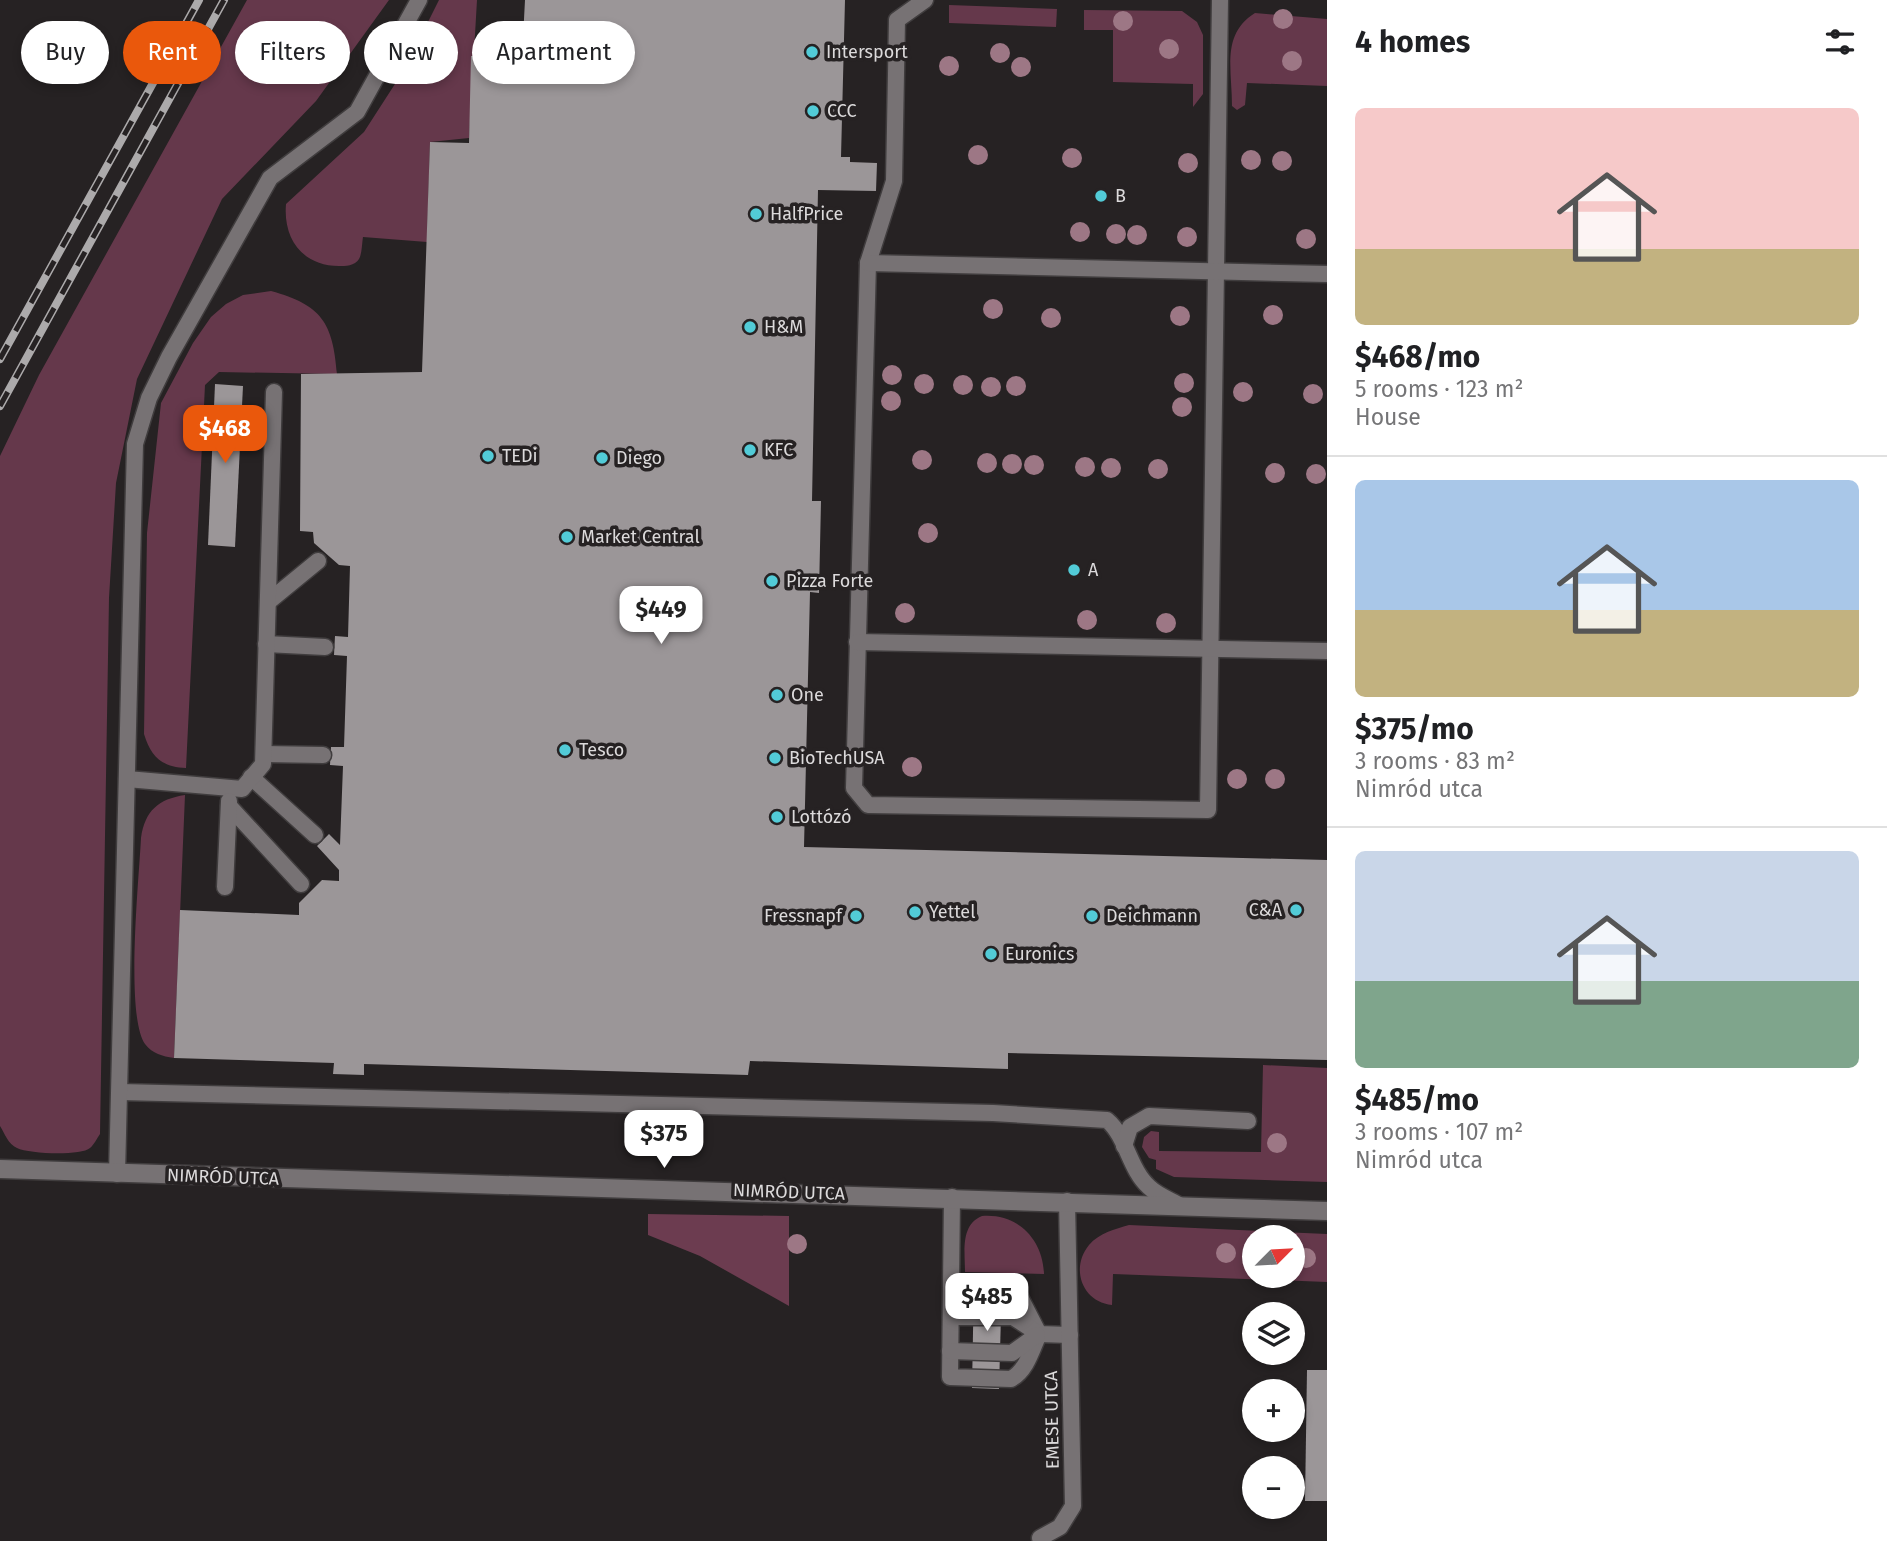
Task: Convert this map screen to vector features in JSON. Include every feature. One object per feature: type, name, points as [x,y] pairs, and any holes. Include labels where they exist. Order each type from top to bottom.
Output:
[{"type":"street","name":"NIMRÓD UTCA","points":[[0,1169],[952,1197],[1327,1211]]},
{"type":"lane","points":[[117,1174],[135,444],[149,398],[169,357],[270,178],[357,113],[419,0]]},
{"type":"lane","points":[[925,0],[897,20],[894,180],[868,263],[854,788],[868,805],[1208,810],[1220,0]]},
{"type":"lane","points":[[868,263],[1327,274]]},
{"type":"lane","points":[[127,779],[242,789],[263,764],[274,392]]},
{"type":"lane","points":[[268,602],[318,561]]},
{"type":"lane","points":[[857,642],[1327,651]]},
{"type":"lane","points":[[267,645],[325,647]]},
{"type":"lane","points":[[264,754],[323,755]]},
{"type":"lane","points":[[251,777],[315,835]]},
{"type":"lane","points":[[225,887],[230,788]]},
{"type":"lane","points":[[229,806],[301,884]]},
{"type":"lane","points":[[120,1092],[993,1113],[1107,1121],[1149,1116],[1248,1121]]},
{"type":"lane","points":[[1124,1146],[1130,1128],[1149,1116]]},
{"type":"lane","points":[[1107,1121],[1116,1129],[1137,1172],[1150,1188],[1179,1205]]},
{"type":"lane","points":[[951,1291],[1013,1293],[1020,1297],[1039,1334],[1026,1365],[1011,1379],[950,1377],[952,1197]]},
{"type":"lane","name":"EMESE UTCA","points":[[1040,1538],[1060,1527],[1073,1506],[1067,1201]]},
{"type":"lane","points":[[951,1317],[1013,1317],[1039,1334],[1070,1335]]},
{"type":"lane","points":[[950,1351],[1012,1353],[1039,1334]]},
{"type":"shaded area","points":[[247,0],[389,0],[374,21],[364,21],[364,35],[350,54],[350,21],[235,21]]},
{"type":"shaded area","points":[[439,0],[477,0],[476,21],[472,21],[469,138],[430,142],[427,242],[363,237],[360,257],[355,263],[339,266],[315,261],[305,255],[292,239],[286,204],[364,132],[395,84],[458,84],[458,21],[428,21]]},
{"type":"shaded area","points":[[949,5],[1057,9],[1056,27],[949,23]]},
{"type":"shaded area","points":[[1084,10],[1182,11],[1197,22],[1203,35],[1203,94],[1193,107],[1193,84],[1113,82],[1113,30],[1084,30]]},
{"type":"shaded area","points":[[1255,13],[1327,19],[1327,86],[1247,83],[1245,105],[1237,110],[1232,106],[1230,66],[1233,42],[1237,31]]},
{"type":"shaded area","points":[[235,22],[235,84],[328,84],[316,101],[222,199],[137,379],[116,483],[109,598],[100,1134],[85,1151],[32,1152],[11,1144],[0,1126],[0,456],[39,375],[200,84],[221,84],[221,47]]},
{"type":"shaded area","points":[[271,291],[302,303],[322,319],[332,341],[337,374],[219,372],[205,385],[186,768],[170,766],[154,755],[144,734],[147,533],[161,403],[193,343],[211,317],[226,304],[243,295]]},
{"type":"shaded area","points":[[185,795],[174,1058],[151,1050],[145,1044],[139,1029],[134,977],[135,946],[143,829],[146,820],[160,803]]},
{"type":"shaded area","points":[[1263,1065],[1327,1068],[1327,1182],[1174,1177],[1156,1169],[1156,1160],[1149,1158],[1142,1147],[1144,1137],[1151,1131],[1159,1132],[1159,1151],[1261,1152]]},
{"type":"shaded area","points":[[648,1214],[789,1216],[789,1306],[700,1256],[648,1235]]},
{"type":"shaded area","points":[[982,1216],[1007,1219],[1026,1231],[1039,1250],[1044,1274],[965,1272],[967,1232],[975,1220]]},
{"type":"shaded area","points":[[1129,1225],[1242,1230],[1242,1279],[1113,1274],[1112,1305],[1102,1303],[1087,1291],[1082,1282],[1080,1264],[1089,1245],[1107,1232]]},
{"type":"shaded area","points":[[1306,1233],[1327,1234],[1327,1282],[1306,1281]]},
{"type":"building","name":"Market Central","points":[[525,0],[845,0],[841,157],[850,157],[850,162],[877,163],[876,191],[818,190],[812,501],[821,501],[819,593],[810,592],[804,847],[1327,860],[1327,1060],[1008,1053],[1008,1069],[750,1061],[748,1075],[364,1064],[364,1075],[333,1074],[334,1063],[174,1058],[180,910],[299,915],[299,903],[322,880],[339,881],[339,870],[317,846],[329,834],[340,845],[343,766],[330,765],[331,747],[344,747],[347,656],[334,655],[335,636],[348,637],[350,566],[339,565],[314,543],[313,532],[300,531],[301,374],[422,372],[430,142],[469,143],[471,56],[472,84],[635,84],[635,21],[524,21]]},
{"type":"building","points":[[215,384],[243,386],[235,547],[208,545]]},
{"type":"building","points":[[974,1277],[1002,1278],[999,1389],[972,1388]]},
{"type":"building","points":[[1307,1370],[1327,1370],[1327,1501],[1305,1501]]},
{"type":"railway","points":[[0,359],[199,0]]},
{"type":"railway","points":[[0,406],[224,0]]},
{"type":"place","name":"Intersport","points":[[812,52]]},
{"type":"place","name":"CCC","points":[[813,111]]},
{"type":"place","name":"B","points":[[1101,196]]},
{"type":"place","name":"HalfPrice","points":[[756,214]]},
{"type":"place","name":"H&M","points":[[750,327]]},
{"type":"place","name":"KFC","points":[[750,450]]},
{"type":"place","name":"TEDi","points":[[488,456]]},
{"type":"place","name":"Diego","points":[[602,458]]},
{"type":"place","name":"Market Central","points":[[567,537]]},
{"type":"place","name":"A","points":[[1074,570]]},
{"type":"place","name":"Pizza Forte","points":[[772,581]]},
{"type":"place","name":"One","points":[[777,695]]},
{"type":"place","name":"Tesco","points":[[565,750]]},
{"type":"place","name":"BioTechUSA","points":[[775,758]]},
{"type":"place","name":"Lottózó","points":[[777,817]]},
{"type":"place","name":"C&A","points":[[1296,910]]},
{"type":"place","name":"Yettel","points":[[915,912]]},
{"type":"place","name":"Fressnapf","points":[[856,916]]},
{"type":"place","name":"Deichmann","points":[[1092,916]]},
{"type":"place","name":"Euronics","points":[[991,954]]}]
